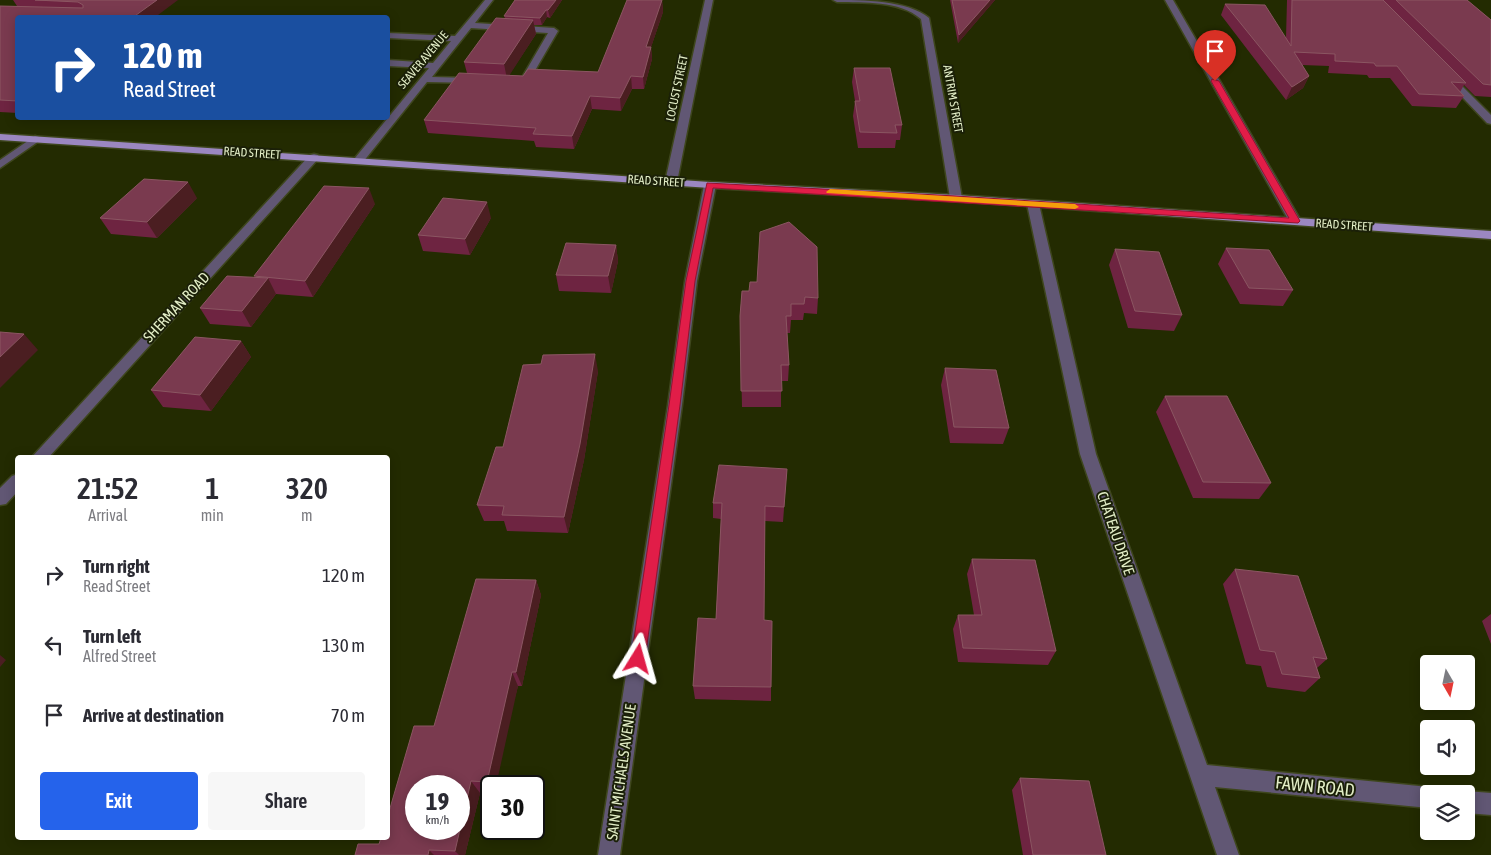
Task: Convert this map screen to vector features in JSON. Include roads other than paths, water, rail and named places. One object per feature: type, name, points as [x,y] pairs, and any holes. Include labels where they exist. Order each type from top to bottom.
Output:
[{"type":"main road","name":"READ STREET","points":[[0,137],[710,185],[956,198],[1491,234]]},
{"type":"street","name":"SEAVER AVENUE","points":[[359,160],[489,0]]},
{"type":"street","name":"LOCUST STREET","points":[[671,182],[710,0]]},
{"type":"street","name":"ANTRIM STREET","points":[[837,0],[902,4],[916,9],[925,18],[956,198]]},
{"type":"street","points":[[1169,0],[1295,221]]},
{"type":"street","points":[[469,25],[554,31],[523,84],[513,83]]},
{"type":"street","points":[[390,35],[457,39]]},
{"type":"street","points":[[390,63],[435,66]]},
{"type":"street","points":[[1442,70],[1491,121]]},
{"type":"street","points":[[424,79],[483,82]]},
{"type":"street","points":[[0,165],[35,139]]},
{"type":"street","name":"SHERMAN ROAD","points":[[41,455],[314,157]]},
{"type":"street","name":"SAINT MICHAELS AVENUE","points":[[609,855],[691,281],[710,185]]},
{"type":"street","name":"CHATEAU DRIVE","points":[[1033,204],[1088,454],[1228,855]]},
{"type":"street","points":[[0,499],[15,483]]},
{"type":"street","name":"FAWN ROAD","points":[[1201,775],[1420,797]]},
{"type":"street","points":[[1475,803],[1491,804]]}]
